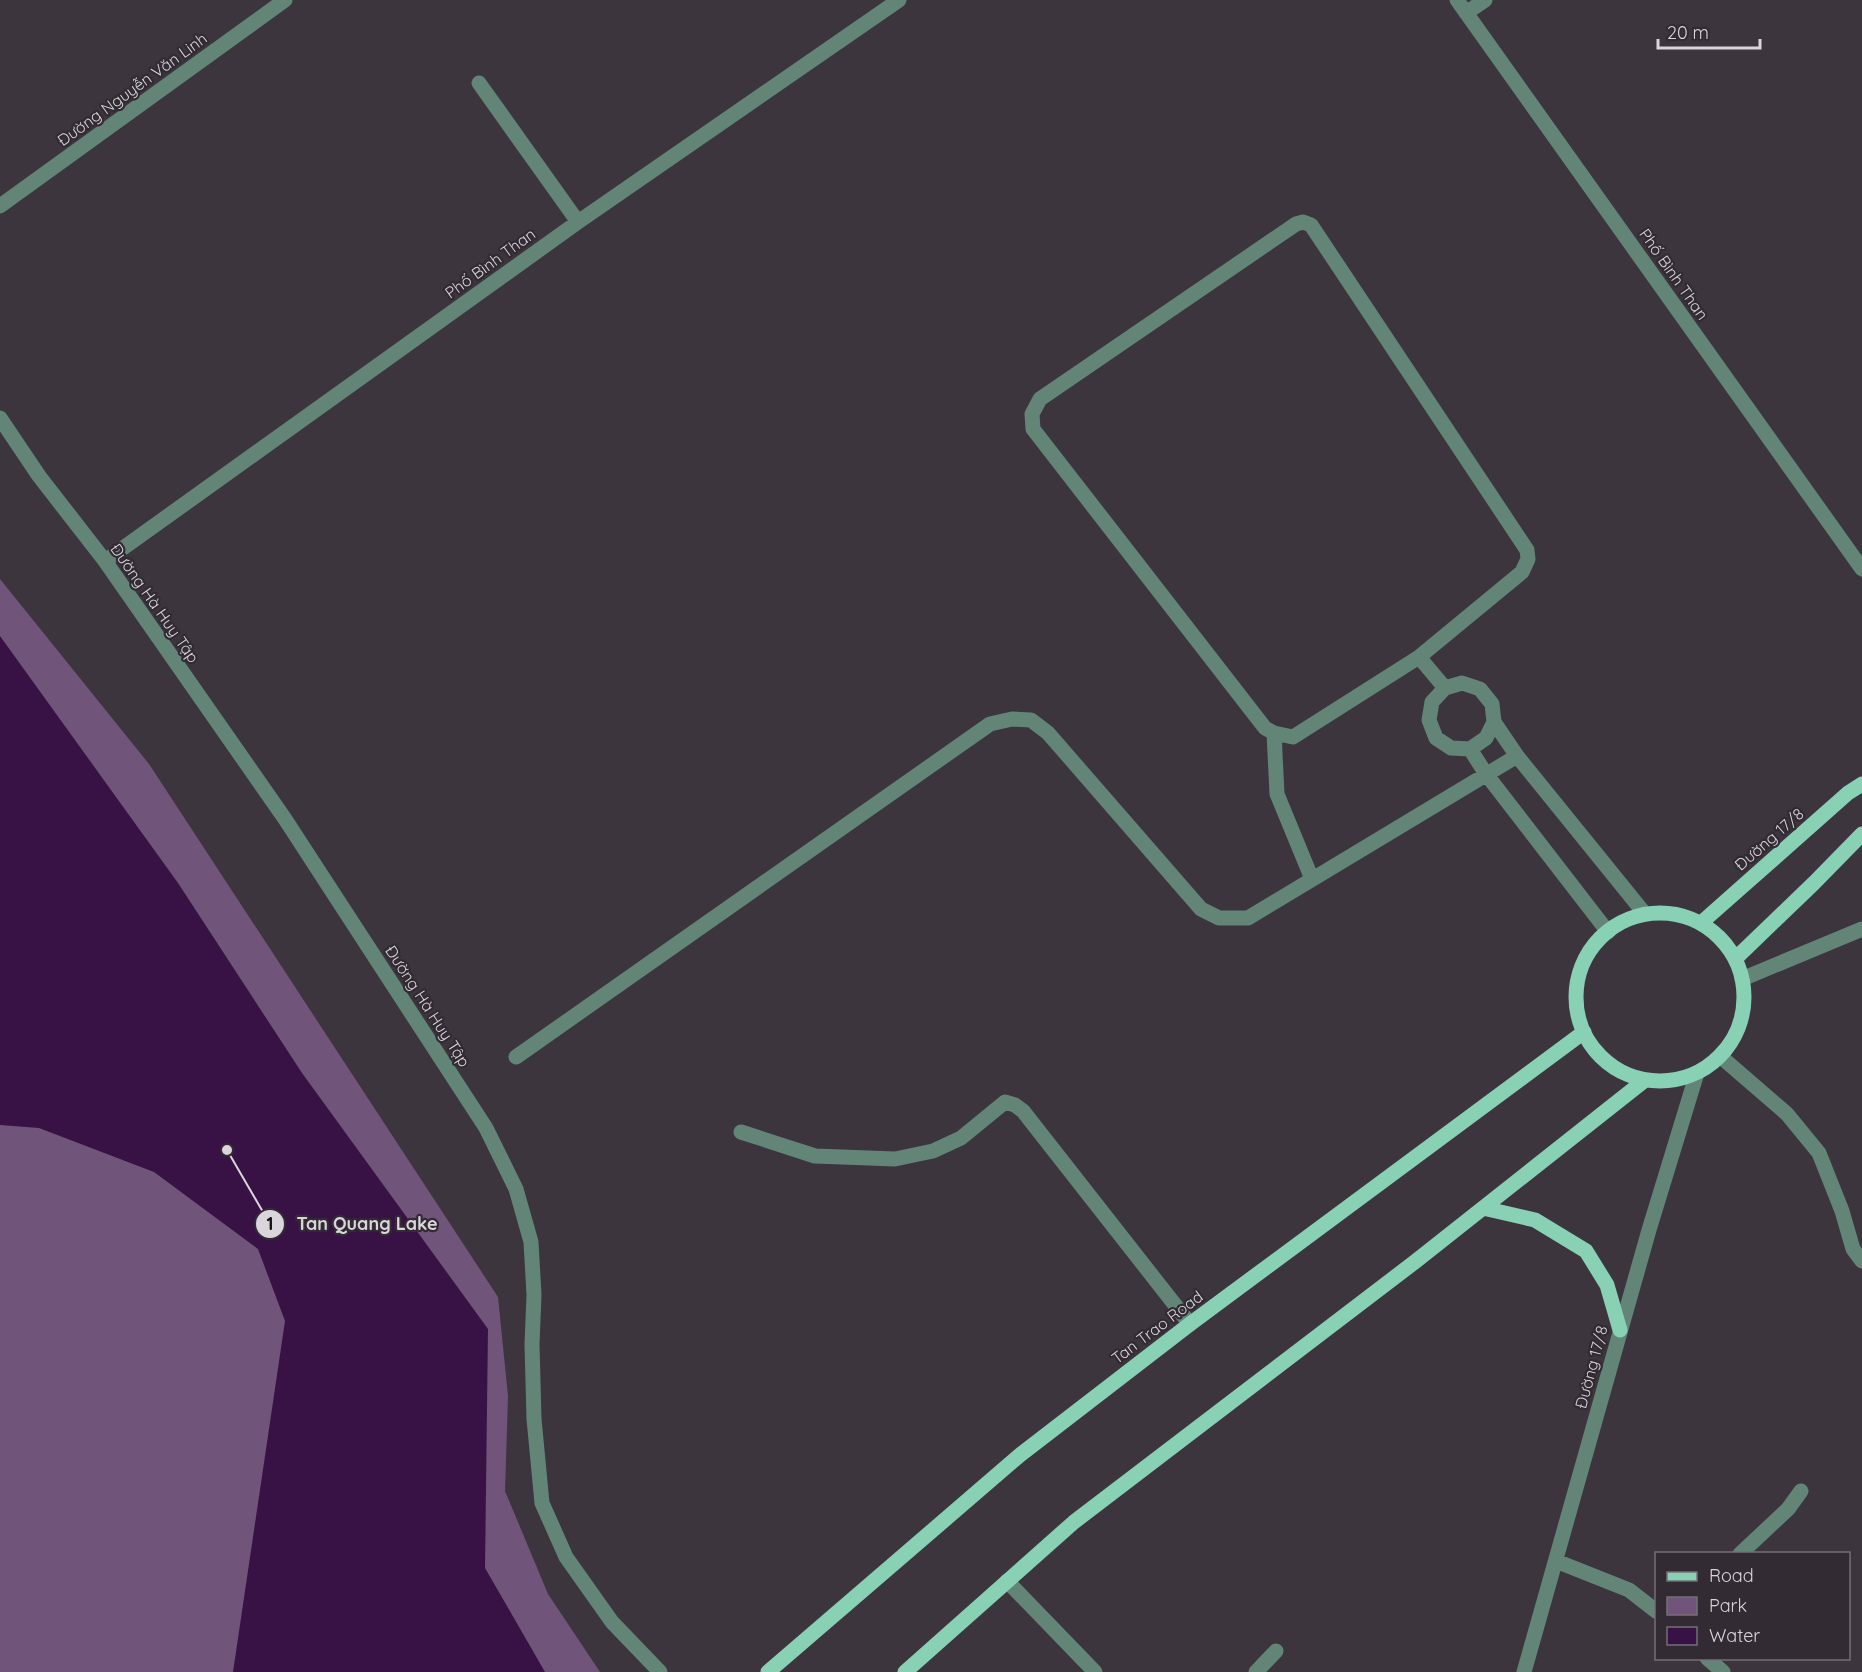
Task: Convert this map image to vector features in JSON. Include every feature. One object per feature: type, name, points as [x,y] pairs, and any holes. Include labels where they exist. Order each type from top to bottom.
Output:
[{"type":"main road","name":"Đường 17/8","points":[[1701,923],[1848,793],[1862,784]]},
{"type":"main road","points":[[1735,959],[1862,834]]},
{"type":"main road","points":[[1644,914],[1673,914],[1701,923],[1720,938],[1735,959],[1742,979],[1744,1006],[1736,1034],[1720,1056],[1697,1073],[1672,1081],[1646,1080],[1620,1072],[1599,1055],[1584,1032],[1576,1006],[1578,978],[1589,952],[1608,932],[1625,921],[1644,914]]},
{"type":"main road","name":"Tan Trao Road","points":[[768,1672],[1020,1455],[1190,1324],[1584,1032]]},
{"type":"main road","points":[[905,1672],[1074,1522],[1646,1080]]},
{"type":"main road","points":[[1482,1208],[1535,1220],[1586,1251],[1607,1285],[1620,1330]]},
{"type":"street","name":"Đường Nguyễn Văn Linh","points":[[0,206],[285,0]]},
{"type":"street","name":"Phố Bình Than","points":[[105,561],[578,222],[899,0]]},
{"type":"street","name":"Phố Bình Than","points":[[1457,0],[1862,569]]},
{"type":"street","points":[[1466,13],[1485,0]]},
{"type":"street","points":[[479,83],[578,222]]},
{"type":"street","points":[[1303,222],[1311,225],[1527,550],[1528,559],[1522,572],[1419,657],[1293,737],[1274,733],[1265,728],[1033,429],[1032,414],[1040,399],[1296,224],[1303,222]]},
{"type":"street","name":"Đường Hà Huy Tập","points":[[0,418],[39,476],[105,561],[285,819],[486,1128],[516,1189],[531,1242],[534,1295],[532,1344],[534,1419],[542,1503],[572,1566],[612,1622],[660,1672]]},
{"type":"street","points":[[1419,657],[1444,688]]},
{"type":"street","points":[[1494,722],[1485,738],[1470,748],[1451,748],[1436,738],[1429,720],[1432,702],[1444,688],[1462,683],[1480,689],[1492,704],[1494,722],[1517,756],[1644,914]]},
{"type":"street","points":[[516,1057],[990,724],[1012,719],[1031,720],[1048,733],[1201,909],[1219,918],[1248,918],[1517,756]]},
{"type":"street","points":[[1274,733],[1277,794],[1312,879]]},
{"type":"street","points":[[1470,748],[1486,774],[1608,932]]},
{"type":"street","points":[[1742,979],[1862,928]]},
{"type":"street","points":[[1720,1056],[1787,1114],[1819,1153],[1842,1211],[1853,1249],[1862,1262]]},
{"type":"street","name":"Đường 17/8","points":[[1524,1672],[1620,1330],[1697,1073]]},
{"type":"street","points":[[741,1132],[815,1156],[895,1159],[933,1151],[961,1138],[1005,1102],[1015,1105],[1023,1111],[1190,1324]]},
{"type":"street","points":[[1742,1552],[1788,1509],[1800,1491]]},
{"type":"street","points":[[1556,1561],[1629,1590],[1655,1610]]},
{"type":"street","points":[[1007,1581],[1095,1672]]},
{"type":"street","points":[[1256,1672],[1276,1651]]},
{"type":"street","points":[[1708,1660],[1723,1672]]},
{"type":"green space","points":[[0,579],[149,764],[498,1297],[508,1396],[505,1491],[548,1594],[600,1672],[0,1672]]},
{"type":"water","points":[[0,636],[178,883],[302,1073],[488,1329],[485,1568],[545,1672],[233,1672],[285,1321],[258,1249],[154,1172],[39,1128],[0,1125]]},
{"type":"place","name":"Tan Quang Lake","points":[[227,1150]]}]
